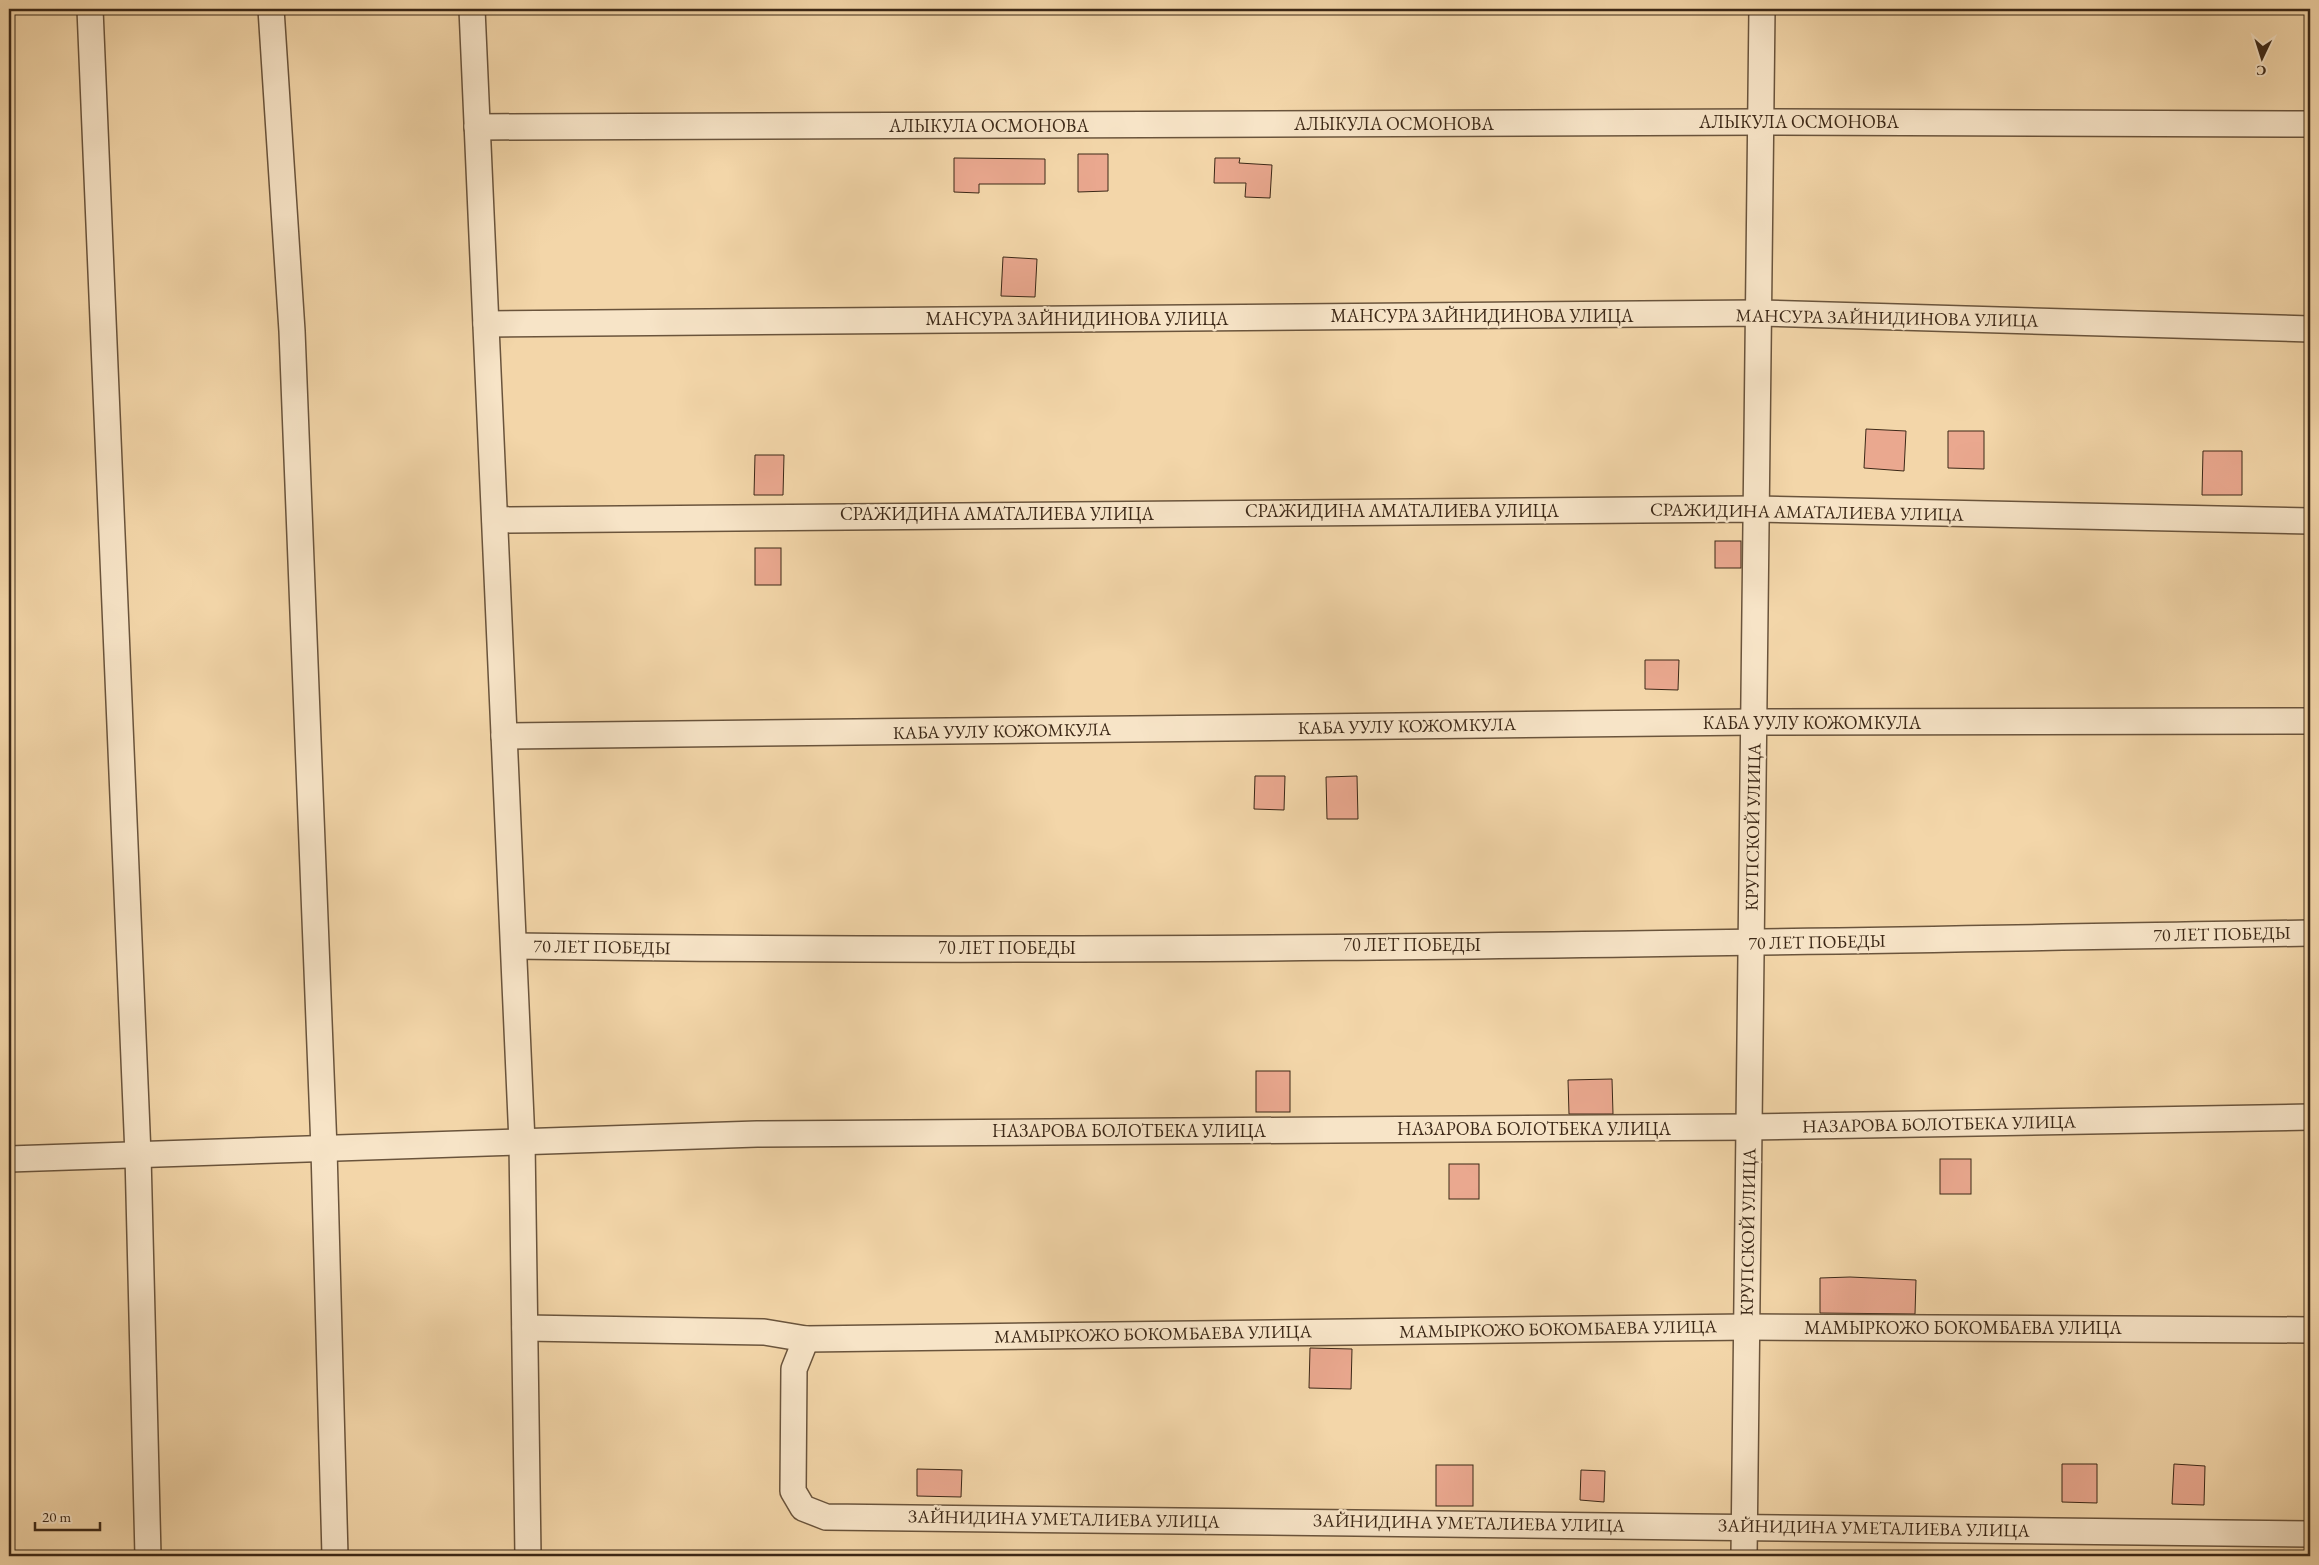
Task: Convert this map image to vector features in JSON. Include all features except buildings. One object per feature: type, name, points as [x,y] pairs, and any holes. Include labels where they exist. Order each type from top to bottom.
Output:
[{"type":"street","points":[[90,9],[138,1155],[148,1556]]},
{"type":"street","points":[[271,9],[292,331],[324,1149],[335,1556]]},
{"type":"street","points":[[472,9],[522,1142],[528,1556]]},
{"type":"street","name":"КРУПСКОЙ УЛИЦА","points":[[1744,1556],[1762,9]]},
{"type":"street","name":"АЛЫКУЛА ОСМОНОВА","points":[[477,127],[1761,122],[2310,124]]},
{"type":"street","name":"МАНСУРА ЗАЙНИДИНОВА УЛИЦА","points":[[486,324],[1758,313],[2310,329]]},
{"type":"street","name":"СРАЖИДИНА АМАТАЛИЕВА УЛИЦА","points":[[495,520],[711,516],[1756,509],[2310,521]]},
{"type":"street","name":"КАБА УУЛУ КОЖОМКУЛА","points":[[504,736],[1754,722],[2310,721]]},
{"type":"street","name":"70 ЛЕТ ПОБЕДЫ","points":[[514,946],[780,950],[1751,943],[2310,933]]},
{"type":"street","name":"НАЗАРОВА БОЛОТБЕКА УЛИЦА","points":[[9,1160],[757,1134],[1750,1127],[2310,1117]]},
{"type":"street","name":"МАМЫРКОЖО БОКОМБАЕВА УЛИЦА","points":[[525,1328],[764,1332],[806,1339],[1747,1327],[2310,1330]]},
{"type":"street","name":"ЗАЙНИДИНА УМЕТАЛИЕВА УЛИЦА","points":[[806,1339],[794,1369],[793,1491],[803,1508],[826,1517],[1745,1526],[2310,1534]]}]
